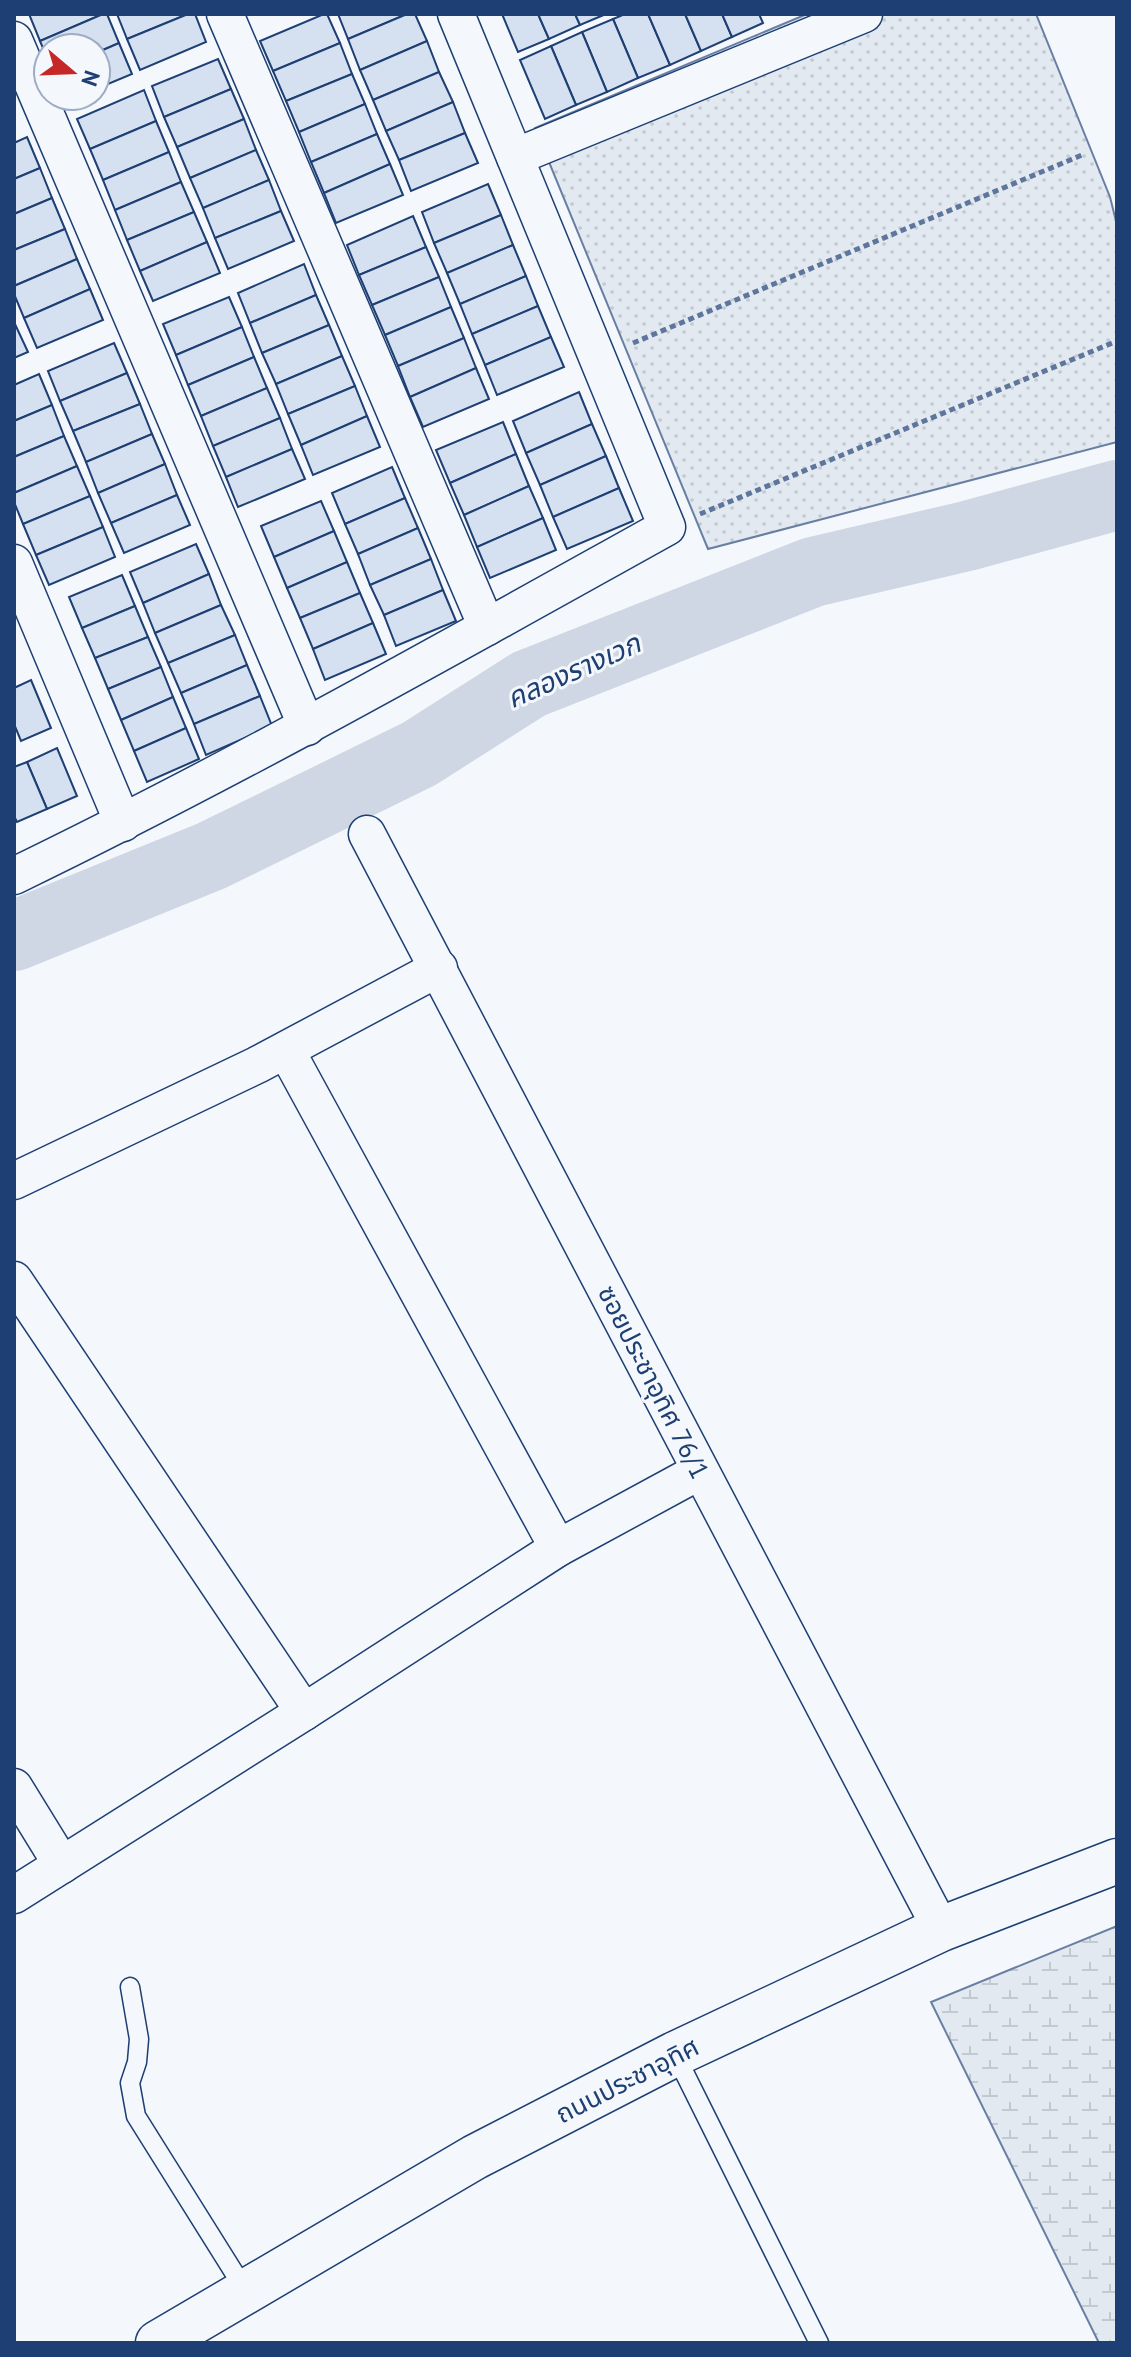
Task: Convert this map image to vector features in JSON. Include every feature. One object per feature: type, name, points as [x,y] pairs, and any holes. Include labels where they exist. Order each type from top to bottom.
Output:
[{"type":"main road","name":"ถนนประชาอุทิศ","points":[[158,2343],[475,2157],[675,2054],[941,1929],[1117,1861]]},
{"type":"street","points":[[225,14],[487,627]]},
{"type":"street","points":[[14,876],[307,727],[667,527],[456,14]]},
{"type":"street","points":[[515,157],[864,14]]},
{"type":"street","points":[[14,40],[307,727]]},
{"type":"street","points":[[14,563],[28,634],[123,823]]},
{"type":"street","name":"ซอยประชาอุทิศ 76/1","points":[[367,834],[941,1929]]},
{"type":"street","points":[[14,1181],[286,1050],[439,968]]},
{"type":"street","points":[[286,1050],[558,1548]]},
{"type":"street","points":[[14,1280],[304,1712]]},
{"type":"street","points":[[14,1895],[558,1548],[700,1471]]},
{"type":"street","points":[[14,1787],[62,1865]]},
{"type":"lane","points":[[130,1987],[139,2039],[137,2062],[130,2083],[136,2116],[245,2290]]},
{"type":"lane","points":[[675,2054],[819,2343]]},
{"type":"path","points":[[598,358],[1082,155]]},
{"type":"path","points":[[667,527],[1117,341]]},
{"type":"green space","points":[[807,14],[1036,14],[1110,197],[1117,225],[1117,442],[708,549],[535,128]]},
{"type":"green space","points":[[1117,1926],[1117,2343],[1099,2343],[931,2002]]},
{"type":"building","points":[[29,14],[103,14],[61,32],[36,32]]},
{"type":"building","points":[[107,14],[119,43],[112,46],[112,32],[61,32]]},
{"type":"building","points":[[117,14],[188,14],[127,39]]},
{"type":"building","points":[[188,14],[195,14],[206,42],[140,70],[127,39]]},
{"type":"building","points":[[327,14],[340,43],[273,71],[260,41]]},
{"type":"building","points":[[338,14],[407,14],[348,39]]},
{"type":"building","points":[[407,14],[415,14],[427,41],[360,70],[348,39]]},
{"type":"building","points":[[502,14],[538,14],[549,39],[518,52]]},
{"type":"building","points":[[538,14],[575,14],[580,25],[549,39]]},
{"type":"building","points":[[575,14],[606,14],[580,25]]},
{"type":"building","points":[[625,14],[648,14],[670,65],[638,78],[613,19]]},
{"type":"building","points":[[648,14],[685,14],[701,51],[670,65]]},
{"type":"building","points":[[685,14],[722,14],[732,37],[701,51]]},
{"type":"building","points":[[722,14],[759,14],[763,23],[732,37]]},
{"type":"building","points":[[613,19],[638,78],[607,92],[582,32]]},
{"type":"building","points":[[582,32],[607,92],[576,105],[551,46]]},
{"type":"building","points":[[427,41],[439,72],[373,100],[360,70]]},
{"type":"building","points":[[119,43],[132,74],[112,82],[112,46]]},
{"type":"building","points":[[340,43],[352,74],[286,101],[273,71]]},
{"type":"building","points":[[551,46],[576,105],[545,119],[520,60]]},
{"type":"building","points":[[218,59],[231,89],[164,117],[152,86]]},
{"type":"building","points":[[439,72],[453,102],[386,131],[373,100]]},
{"type":"building","points":[[352,74],[365,104],[299,132],[286,101]]},
{"type":"building","points":[[231,89],[244,119],[177,147],[164,117]]},
{"type":"building","points":[[144,90],[156,121],[90,149],[77,119],[93,112],[112,112],[112,104]]},
{"type":"building","points":[[453,102],[465,133],[399,160],[386,131]]},
{"type":"building","points":[[365,104],[377,134],[311,162],[299,132]]},
{"type":"building","points":[[244,119],[256,150],[190,178],[177,147]]},
{"type":"building","points":[[156,121],[169,152],[103,180],[90,149]]},
{"type":"building","points":[[465,133],[478,163],[411,191],[399,160]]},
{"type":"building","points":[[377,134],[390,164],[324,193],[311,162]]},
{"type":"building","points":[[27,137],[40,168],[14,179],[14,143]]},
{"type":"building","points":[[256,150],[269,180],[203,208],[190,178]]},
{"type":"building","points":[[169,152],[181,182],[115,210],[103,180]]},
{"type":"building","points":[[390,164],[403,195],[336,223],[324,193]]},
{"type":"building","points":[[40,168],[52,198],[14,214],[14,179]]},
{"type":"building","points":[[269,180],[281,211],[215,238],[203,208]]},
{"type":"building","points":[[181,182],[194,212],[127,240],[115,210]]},
{"type":"building","points":[[488,184],[501,215],[434,243],[422,212]]},
{"type":"building","points":[[52,198],[65,229],[14,250],[14,214]]},
{"type":"building","points":[[281,211],[294,241],[228,269],[215,238]]},
{"type":"building","points":[[194,212],[207,242],[140,271],[127,240]]},
{"type":"building","points":[[501,215],[513,245],[447,273],[434,243]]},
{"type":"building","points":[[413,216],[426,247],[359,275],[347,245]]},
{"type":"building","points":[[65,229],[77,259],[14,286],[14,250]]},
{"type":"building","points":[[207,242],[220,273],[153,301],[140,271]]},
{"type":"building","points":[[513,245],[526,276],[460,304],[447,273]]},
{"type":"building","points":[[426,247],[439,277],[372,305],[359,275]]},
{"type":"building","points":[[77,259],[90,289],[24,318],[14,286]]},
{"type":"building","points":[[304,264],[316,295],[250,323],[238,293]]},
{"type":"building","points":[[526,276],[538,306],[472,334],[460,304]]},
{"type":"building","points":[[439,277],[451,307],[385,335],[372,305]]},
{"type":"building","points":[[90,289],[103,320],[37,348],[24,318]]},
{"type":"building","points":[[316,295],[329,325],[262,353],[250,323]]},
{"type":"building","points":[[229,297],[242,327],[176,355],[163,324]]},
{"type":"building","points":[[538,306],[551,337],[485,365],[472,334]]},
{"type":"building","points":[[451,307],[464,338],[398,366],[385,335]]},
{"type":"building","points":[[14,322],[28,352],[14,358]]},
{"type":"building","points":[[329,325],[342,356],[276,384],[262,353]]},
{"type":"building","points":[[242,327],[254,357],[188,385],[176,355]]},
{"type":"building","points":[[551,337],[564,367],[497,395],[485,365]]},
{"type":"building","points":[[464,338],[476,368],[410,397],[398,366]]},
{"type":"building","points":[[114,343],[127,373],[60,401],[48,371]]},
{"type":"building","points":[[342,356],[355,386],[288,414],[276,384]]},
{"type":"building","points":[[254,357],[267,388],[201,416],[188,385]]},
{"type":"building","points":[[476,368],[489,399],[423,427],[410,397]]},
{"type":"building","points":[[127,373],[140,404],[73,431],[60,401]]},
{"type":"building","points":[[39,374],[52,405],[14,421],[14,385]]},
{"type":"building","points":[[355,386],[367,416],[301,445],[288,414]]},
{"type":"building","points":[[267,388],[280,418],[213,446],[201,416]]},
{"type":"building","points":[[579,392],[592,424],[526,453],[513,421]]},
{"type":"building","points":[[140,404],[152,434],[86,462],[73,431]]},
{"type":"building","points":[[52,405],[64,436],[14,457],[14,421]]},
{"type":"building","points":[[367,416],[380,447],[313,475],[301,445]]},
{"type":"building","points":[[280,418],[292,449],[226,477],[213,446]]},
{"type":"building","points":[[503,422],[516,454],[450,483],[436,450]]},
{"type":"building","points":[[592,424],[606,456],[540,485],[526,453]]},
{"type":"building","points":[[152,434],[165,464],[98,493],[86,462]]},
{"type":"building","points":[[64,436],[77,466],[14,493],[14,457]]},
{"type":"building","points":[[292,449],[305,479],[238,507],[226,477]]},
{"type":"building","points":[[516,454],[529,486],[464,515],[450,483]]},
{"type":"building","points":[[606,456],[619,488],[553,517],[540,485]]},
{"type":"building","points":[[165,464],[177,495],[111,523],[98,493]]},
{"type":"building","points":[[77,466],[90,496],[23,524],[14,502],[14,493]]},
{"type":"building","points":[[392,467],[405,498],[345,524],[332,493]]},
{"type":"building","points":[[529,486],[543,518],[477,547],[464,515]]},
{"type":"building","points":[[619,488],[633,521],[567,549],[553,517]]},
{"type":"building","points":[[177,495],[190,525],[124,553],[111,523]]},
{"type":"building","points":[[90,496],[103,527],[36,555],[23,524]]},
{"type":"building","points":[[405,498],[418,528],[358,554],[345,524]]},
{"type":"building","points":[[321,501],[334,531],[274,557],[261,526]]},
{"type":"building","points":[[543,518],[556,550],[490,578],[477,547]]},
{"type":"building","points":[[103,527],[115,557],[49,585],[36,555]]},
{"type":"building","points":[[418,528],[431,559],[370,585],[358,554]]},
{"type":"building","points":[[334,531],[347,562],[287,588],[274,557]]},
{"type":"building","points":[[196,544],[209,574],[143,603],[130,572]]},
{"type":"building","points":[[431,559],[443,590],[384,615],[370,585]]},
{"type":"building","points":[[347,562],[360,593],[300,618],[287,588]]},
{"type":"building","points":[[209,574],[221,605],[155,633],[143,603]]},
{"type":"building","points":[[122,575],[135,606],[82,628],[69,597]]},
{"type":"building","points":[[443,590],[456,621],[396,646],[384,615]]},
{"type":"building","points":[[360,593],[373,623],[313,649],[300,618]]},
{"type":"building","points":[[221,605],[235,635],[168,663],[155,633]]},
{"type":"building","points":[[135,606],[148,637],[95,658],[82,628]]},
{"type":"building","points":[[373,623],[386,654],[325,680],[313,649]]},
{"type":"building","points":[[235,635],[247,665],[181,693],[168,663]]},
{"type":"building","points":[[148,637],[161,667],[108,689],[95,658]]},
{"type":"building","points":[[247,665],[260,696],[194,724],[181,693]]},
{"type":"building","points":[[161,667],[173,697],[121,720],[108,689]]},
{"type":"building","points":[[31,680],[51,728],[21,741],[14,724],[14,688]]},
{"type":"building","points":[[260,696],[272,726],[206,755],[194,724]]},
{"type":"building","points":[[173,697],[186,728],[134,751],[121,720]]},
{"type":"building","points":[[186,728],[199,759],[147,782],[134,751]]},
{"type":"building","points":[[57,748],[77,796],[47,809],[27,762]]},
{"type":"building","points":[[27,762],[47,809],[17,822],[14,816],[14,767]]},
{"type":"waterway","name":"คลองรางเวก","points":[[14,936],[211,856],[419,754],[529,684],[813,572],[967,536],[1117,495]]}]
